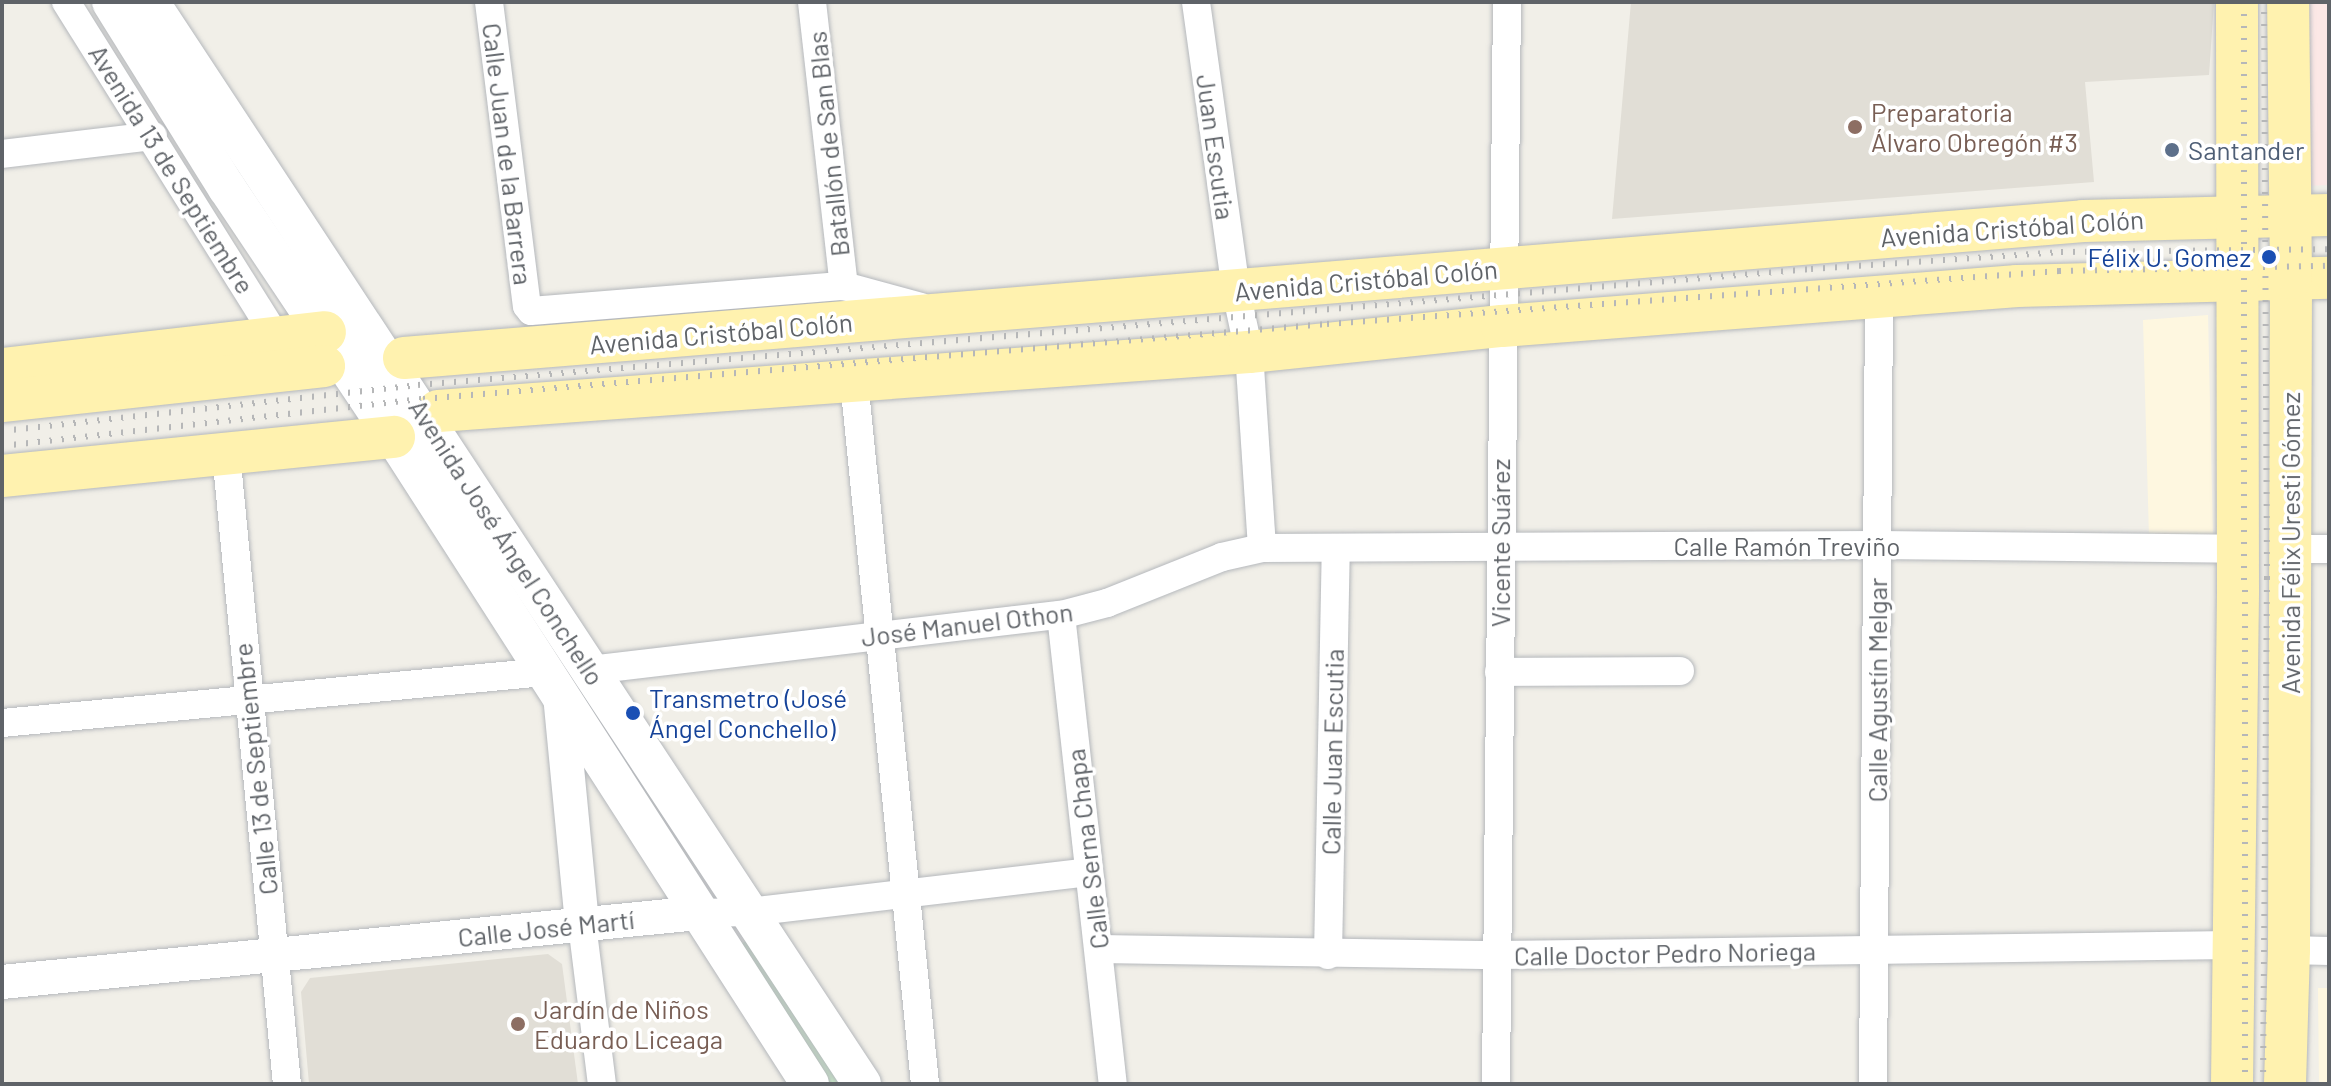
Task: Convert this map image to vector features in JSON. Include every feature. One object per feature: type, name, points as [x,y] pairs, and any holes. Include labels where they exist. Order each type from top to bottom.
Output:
[{"type":"main road","name":"Avenida José Ángel Conchello","points":[[111,2],[324,349],[552,684],[810,1084]]},
{"type":"main road","name":"Avenida José Ángel Conchello","points":[[150,2],[437,421],[590,670],[862,1084]]},
{"type":"main road","name":"Avenida Félix Uresti Gómez","points":[[2232,1084],[2231,945],[2238,549],[2235,278],[2237,2]]},
{"type":"main road","name":"Avenida Félix Uresti Gómez","points":[[2285,1084],[2309,951],[2310,215],[2288,2]]},
{"type":"main road","name":"Avenida Cristóbal Colón","points":[[404,358],[2083,221],[2310,215]]},
{"type":"main road","points":[[437,421],[850,381],[1249,352],[1502,326],[1879,296],[2017,286],[2310,278]]},
{"type":"main road","points":[[2,369],[276,337],[324,349]]},
{"type":"main road","points":[[2,401],[324,349]]},
{"type":"main road","points":[[2,476],[226,453],[376,428]]},
{"type":"main road","points":[[2,458],[376,428]]},
{"type":"street","name":"Avenida 13 de Septiembre","points":[[66,2],[153,136],[276,337]]},
{"type":"street","name":"Calle Juan de la Barrera","points":[[489,2],[527,306],[531,311],[540,313],[844,286]]},
{"type":"street","name":"Batallón de San Blas","points":[[812,2],[844,286]]},
{"type":"street","name":"Juan Escutia","points":[[1196,2],[1236,291]]},
{"type":"street","name":"Vicente Suárez","points":[[1496,1084],[1499,547],[1507,2]]},
{"type":"street","points":[[2,154],[153,136]]},
{"type":"street","points":[[844,286],[948,314]]},
{"type":"street","points":[[1236,291],[1249,352],[1262,548]]},
{"type":"street","name":"Calle Agustín Melgar","points":[[1873,1084],[1879,296]]},
{"type":"street","points":[[850,381],[925,1084]]},
{"type":"street","name":"Calle 13 de Septiembre","points":[[226,453],[247,701],[287,1084]]},
{"type":"street","name":"Calle Ramón Treviño","points":[[1336,548],[1878,545],[2238,549]]},
{"type":"street","name":"José Manuel Othon","points":[[590,670],[1061,615],[1107,603],[1222,557],[1262,548],[1336,548]]},
{"type":"street","name":"Calle Juan Escutia","points":[[1328,955],[1336,548]]},
{"type":"street","name":"Calle Serna Chapa","points":[[1061,615],[1113,1084]]},
{"type":"street","points":[[1499,672],[1680,671]]},
{"type":"street","points":[[2,723],[247,701],[552,684],[602,1084]]},
{"type":"street","name":"Calle José Martí","points":[[2,982],[698,913],[749,912],[1089,872]]},
{"type":"street","name":"Calle Doctor Pedro Noriega","points":[[1099,949],[1328,955],[1499,955],[2231,945]]},
{"type":"shaded area","name":"Preparatoria Álvaro Obregón #3","points":[[1631,2],[2214,2],[2209,75],[2085,82],[2094,182],[1612,219]]},
{"type":"shaded area","points":[[2304,2],[2329,2],[2329,185],[2303,186]]},
{"type":"shaded area","points":[[2208,315],[2213,536],[2149,537],[2143,320]]},
{"type":"shaded area","points":[[548,954],[562,964],[578,1084],[309,1084],[301,992],[310,978]]},
{"type":"shaded area","points":[[2318,988],[2329,988],[2329,1084],[2319,1084]]},
{"type":"green space","points":[[747,940],[849,1084],[824,1084],[741,944]]},
{"type":"railway","points":[[2244,2],[2245,1084]]},
{"type":"railway","points":[[2263,1084],[2267,578],[2264,2]]},
{"type":"railway","points":[[2,431],[418,385],[1811,269],[2061,252],[2329,249]]},
{"type":"railway","points":[[2,446],[423,399],[1327,324],[2059,271],[2329,266]]},
{"type":"place","name":"Preparatoria Álvaro Obregón #3","points":[[1855,127]]},
{"type":"place","name":"Santander","points":[[2172,150]]},
{"type":"place","name":"Félix U. Gomez","points":[[2269,257]]},
{"type":"place","name":"Transmetro (José Ángel Conchello)","points":[[633,713]]},
{"type":"place","name":"Jardín de Niños Eduardo Liceaga","points":[[518,1024]]}]
